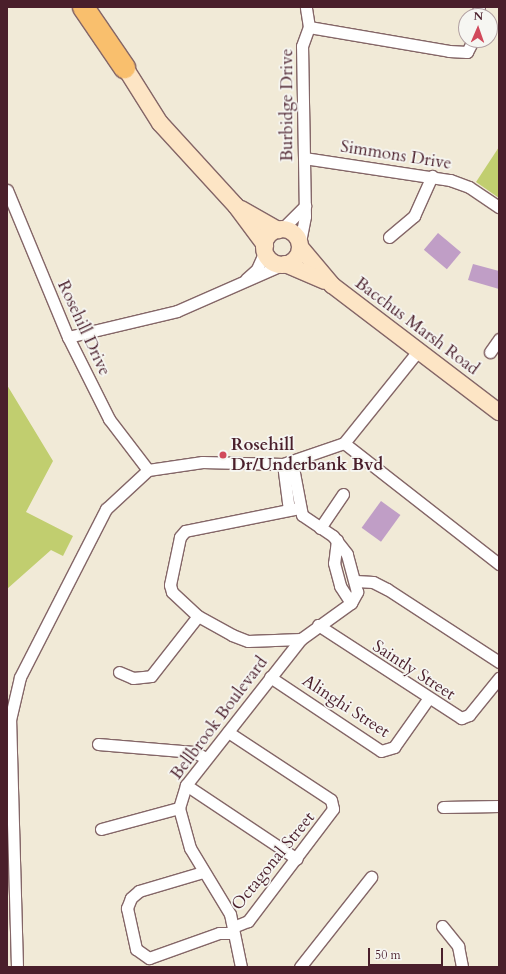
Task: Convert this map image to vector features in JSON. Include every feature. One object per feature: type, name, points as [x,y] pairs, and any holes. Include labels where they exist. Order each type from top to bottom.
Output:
[{"type":"highway","points":[[83,7],[124,67]]},
{"type":"main road","points":[[94,7],[124,67],[178,145],[236,206],[265,248],[271,261],[284,264],[296,258],[300,245],[293,232],[280,229],[236,206]]},
{"type":"main road","points":[[265,248],[269,235],[280,229]]},
{"type":"main road","name":"Bacchus Marsh Road","points":[[300,245],[332,285],[499,412]]},
{"type":"main road","name":"Bacchus Marsh Road","points":[[284,264],[332,285]]},
{"type":"street","name":"Burbidge Drive","points":[[300,245],[305,205],[302,46],[309,27],[306,7]]},
{"type":"street","points":[[309,27],[448,51],[467,52],[469,48]]},
{"type":"street","name":"Simmons Drive","points":[[304,158],[432,176],[469,187],[499,207]]},
{"type":"street","points":[[389,237],[414,216],[432,176]]},
{"type":"street","name":"Rosehill Drive","points":[[7,190],[68,337],[109,419],[148,470]]},
{"type":"street","points":[[280,229],[296,218],[305,205]]},
{"type":"street","points":[[242,282],[257,269],[265,248]]},
{"type":"street","points":[[68,337],[177,311],[284,264]]},
{"type":"street","points":[[490,352],[499,340]]},
{"type":"street","points":[[17,967],[9,777],[10,720],[14,696],[20,677],[106,509],[148,470],[202,462],[287,463],[344,443],[418,351]]},
{"type":"street","points":[[344,443],[499,564]]},
{"type":"street","points":[[287,463],[294,509],[337,540],[348,554],[356,581],[357,592],[351,603],[340,586],[334,563],[337,540]]},
{"type":"street","points":[[320,528],[343,494]]},
{"type":"street","points":[[294,509],[185,531],[180,537],[170,585],[172,592],[198,616],[218,629],[248,640],[301,639]]},
{"type":"street","points":[[356,581],[373,582],[388,589],[499,662]]},
{"type":"street","name":"Bellbrook Boulevard","points":[[241,967],[226,904],[203,872],[190,848],[179,808],[186,785],[301,639],[318,625],[351,603]]},
{"type":"street","points":[[119,672],[133,678],[151,676],[198,616]]},
{"type":"street","name":"Saintly Street","points":[[318,625],[428,699],[461,718],[469,715],[499,678]]},
{"type":"street","name":"Alinghi Street","points":[[270,677],[381,751],[394,748],[428,699]]},
{"type":"street","name":"Octagonal Street","points":[[228,732],[331,800],[333,809],[298,858],[248,921],[233,930]]},
{"type":"street","points":[[98,744],[194,752],[206,758]]},
{"type":"street","points":[[186,785],[298,858]]},
{"type":"street","points":[[443,807],[499,806]]},
{"type":"street","points":[[101,829],[179,808]]},
{"type":"street","points":[[203,872],[139,891],[131,898],[127,908],[136,949],[149,958],[219,933],[233,930]]},
{"type":"street","points":[[300,967],[371,877]]},
{"type":"street","points":[[442,926],[458,946],[462,967]]},
{"type":"green space","points":[[499,147],[499,198],[476,182]]},
{"type":"green space","points":[[7,385],[53,461],[26,512],[73,536],[63,556],[51,550],[7,589]]},
{"type":"building","points":[[438,233],[461,252],[447,269],[424,250]]},
{"type":"building","points":[[473,264],[499,271],[499,289],[468,280]]},
{"type":"building","points":[[381,501],[400,515],[381,542],[362,528]]},
{"type":"place","name":"Rosehill Dr/Underbank Bvd","points":[[223,455]]}]
